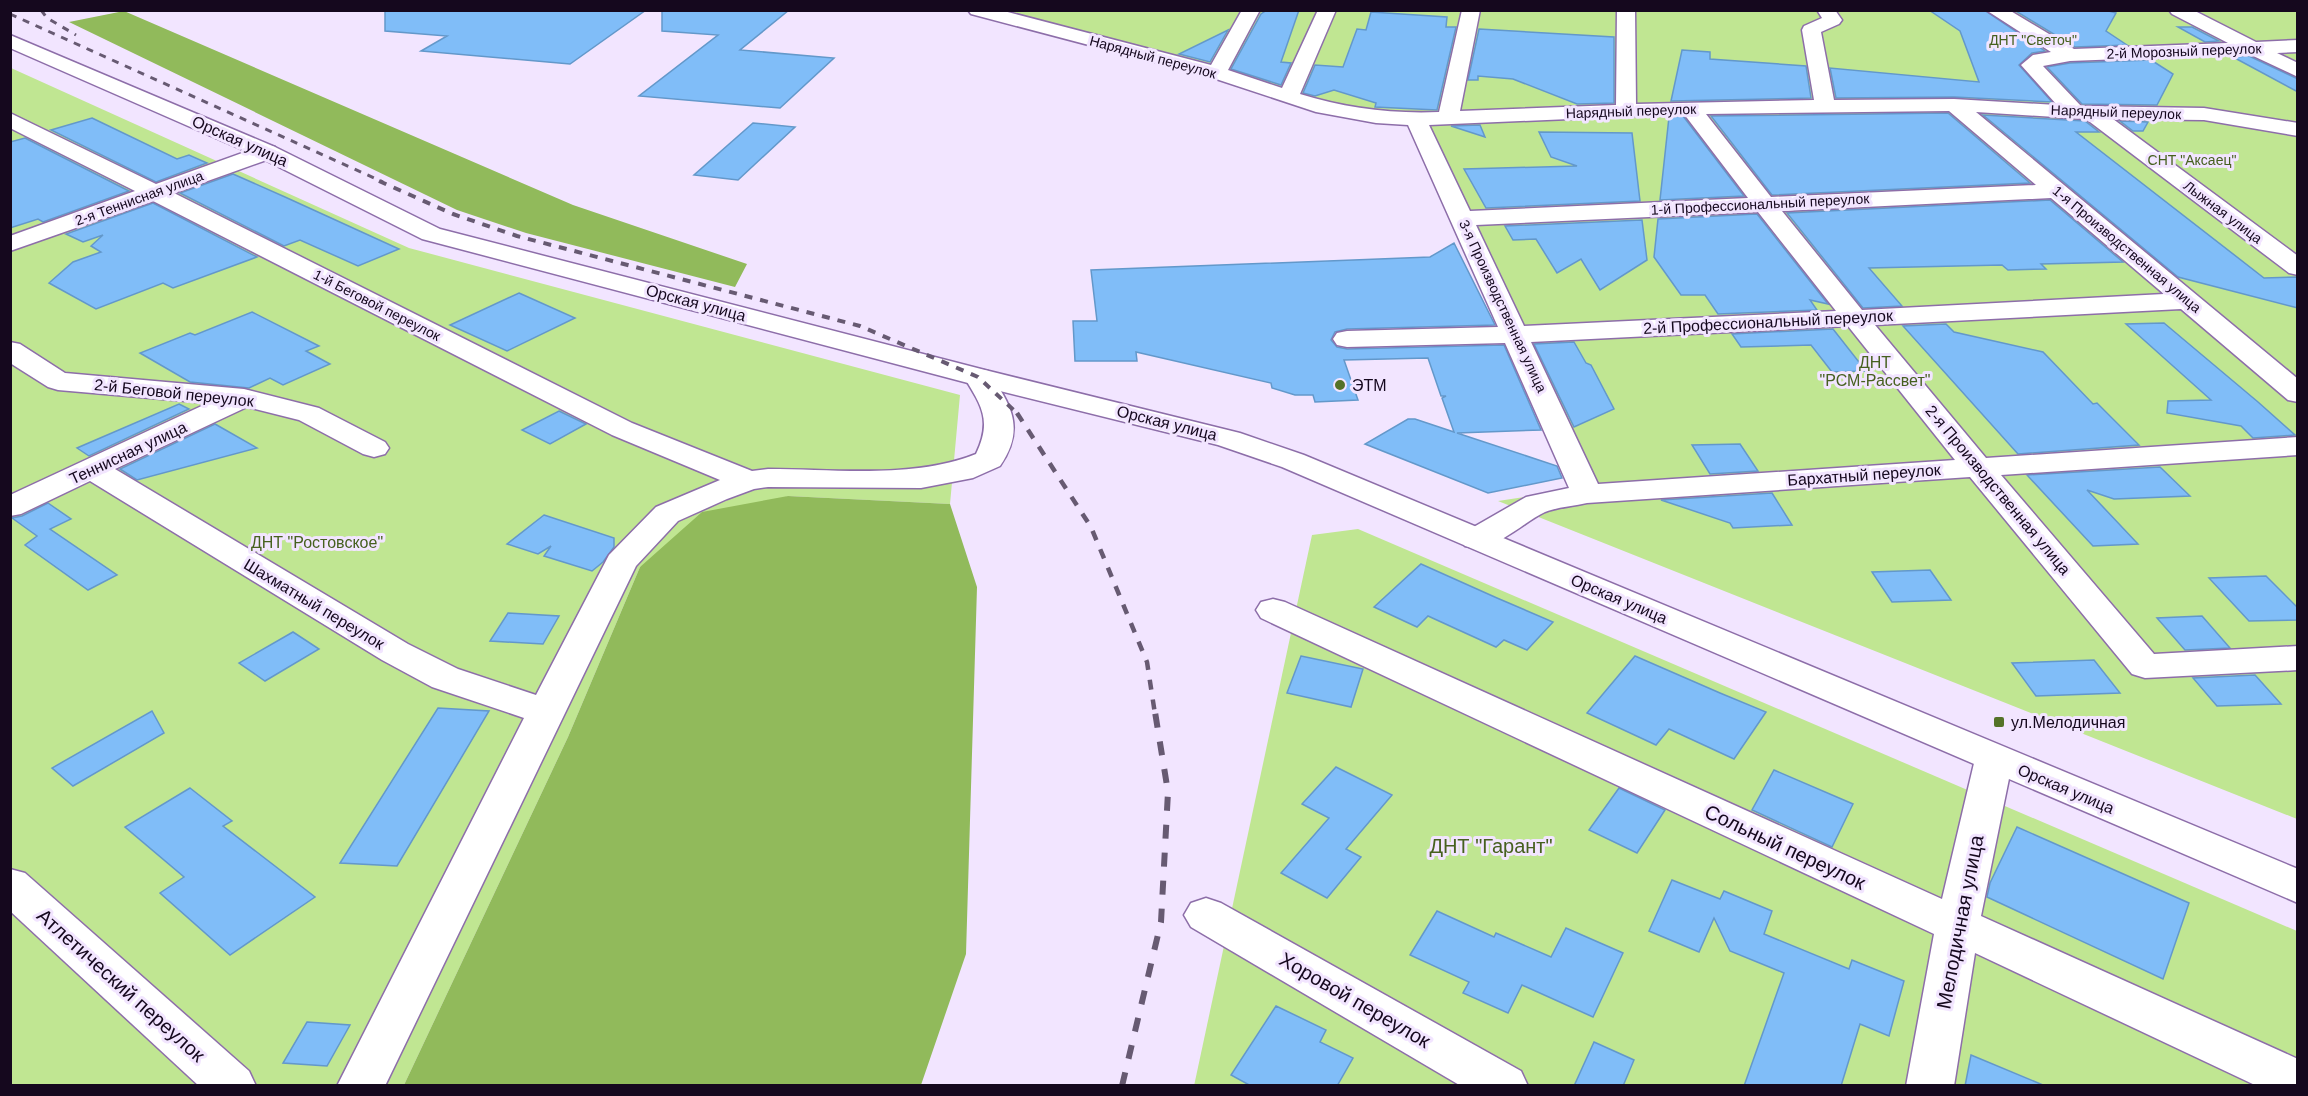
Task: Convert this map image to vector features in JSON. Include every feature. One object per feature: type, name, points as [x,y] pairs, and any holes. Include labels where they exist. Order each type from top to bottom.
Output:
[{"type":"street","name":"Нарядный переулок","points":[[976,10],[1217,73],[1288,98],[1344,112],[1376,117],[1416,119],[1690,108],[1954,105],[2082,112],[2204,114],[2298,130]]},
{"type":"street","points":[[1045,27],[1059,10]]},
{"type":"street","points":[[1217,73],[1251,10]]},
{"type":"street","points":[[1288,98],[1327,10]]},
{"type":"street","points":[[1448,118],[1471,10]]},
{"type":"street","points":[[1626,10],[1626,111]]},
{"type":"street","points":[[1826,10],[1833,20],[1811,30],[1826,105]]},
{"type":"street","points":[[1995,10],[2070,56]]},
{"type":"street","points":[[2178,10],[2298,71]]},
{"type":"street","name":"Орская улица","points":[[10,41],[267,152],[431,234],[978,377],[1229,439],[1293,461],[2298,887]]},
{"type":"street","name":"2-й Морозный переулок","points":[[2031,65],[2040,59],[2070,56],[2298,46]]},
{"type":"street","name":"Лыжная улица","points":[[2031,65],[2082,112],[2298,268]]},
{"type":"street","name":"1-я Производственная улица","points":[[1954,105],[2298,394]]},
{"type":"street","name":"2-я Производственная улица","points":[[1690,108],[1762,203],[1977,466],[2145,666],[2298,658]]},
{"type":"street","name":"1-й Беговой переулок","points":[[10,119],[622,429],[749,481]]},
{"type":"street","name":"3-я Производственная улица","points":[[1416,119],[1587,494]]},
{"type":"street","name":"2-я Теннисная улица","points":[[10,244],[267,152]]},
{"type":"street","name":"1-й Профессиональный переулок","points":[[1463,218],[2058,191]]},
{"type":"street","name":"2-й Профессиональный переулок","points":[[1347,339],[1516,335],[2190,302]]},
{"type":"street","name":"2-й Беговой переулок","points":[[10,350],[58,381],[244,398],[309,414],[374,448]]},
{"type":"street","points":[[361,1086],[621,562],[667,514],[716,492],[749,481],[768,478],[921,480],[962,471],[989,460],[1000,438],[999,411],[978,377]]},
{"type":"street","name":"Теннисная улица","points":[[10,507],[94,470],[244,398]]},
{"type":"street","name":"Бархатный переулок","points":[[1477,539],[1537,504],[1587,494],[2298,446]]},
{"type":"street","name":"Шахматный переулок","points":[[94,470],[395,652],[445,678],[546,712]]},
{"type":"street","name":"Сольный переулок","points":[[1273,610],[1957,927],[2298,1082]]},
{"type":"street","name":"Мелодичная улица","points":[[1930,1086],[1957,927],[1994,759]]},
{"type":"street","name":"Атлетический переулок","points":[[10,885],[232,1086]]},
{"type":"street","name":"Хоровой переулок","points":[[1206,915],[1504,1086]]},
{"type":"green space","points":[[124,11],[573,205],[747,264],[735,287],[526,233],[457,210],[69,22]]},
{"type":"green space","name":"ДНТ \"РСМ-Рассвет\"","points":[[972,11],[2297,11],[2297,819],[1498,501],[1596,486],[1415,126],[1326,112],[1044,28]]},
{"type":"green space","name":"ДНТ \"Ростовское\"","points":[[11,68],[409,248],[960,395],[950,504],[788,496],[640,567],[568,737],[404,1085],[11,1086]]},
{"type":"green space","points":[[788,496],[950,504],[977,587],[966,954],[921,1085],[404,1085],[568,737],[640,567],[702,512]]},
{"type":"green space","name":"ДНТ \"Гарант\"","points":[[1358,529],[2297,931],[2297,1085],[1194,1086],[1312,535]]},
{"type":"building","points":[[385,10],[646,10],[570,64],[421,51],[447,36],[385,31]]},
{"type":"building","points":[[662,10],[789,10],[740,50],[834,58],[780,108],[639,96],[718,35],[662,31]]},
{"type":"building","points":[[1267,10],[1299,10],[1281,62],[1291,63],[1281,85],[1231,69],[1261,14]]},
{"type":"building","points":[[1929,10],[1984,10],[2045,51],[2032,53],[2019,65],[2052,102],[1954,97],[1836,98],[1830,68],[1979,82],[1960,31]]},
{"type":"building","points":[[2014,10],[2105,10],[2116,13],[2106,31],[2127,45],[2075,47]]},
{"type":"building","points":[[1371,12],[1447,17],[1446,27],[1456,27],[1437,110],[1375,107],[1376,103],[1334,90],[1315,96],[1303,93],[1315,65],[1343,67],[1357,29],[1366,30]]},
{"type":"building","points":[[2178,27],[2192,27],[2219,41],[2205,42]]},
{"type":"building","points":[[1479,29],[1614,37],[1614,103],[1577,104],[1513,79],[1478,76],[1478,80],[1468,80]]},
{"type":"building","points":[[1228,30],[1210,62],[1179,54]]},
{"type":"building","points":[[1682,50],[1710,52],[1710,59],[1806,66],[1811,98],[1671,101]]},
{"type":"building","points":[[2249,56],[2298,79],[2298,92],[2233,57]]},
{"type":"building","points":[[2151,60],[2173,74],[2157,105],[2082,104],[2047,67],[2070,63]]},
{"type":"building","points":[[1948,113],[2030,183],[1772,195],[1711,116]]},
{"type":"building","points":[[1983,115],[2085,121],[2099,132],[2076,132],[2264,278],[2298,277],[2298,308],[2178,277]]},
{"type":"building","points":[[1683,116],[1744,196],[1660,200],[1669,117]]},
{"type":"building","points":[[92,118],[177,159],[189,155],[207,163],[156,182],[51,130]]},
{"type":"building","points":[[2120,121],[2148,122],[2143,131],[2133,131]]},
{"type":"building","points":[[753,123],[795,127],[738,180],[694,175]]},
{"type":"building","points":[[1480,125],[1485,137],[1451,126]]},
{"type":"building","points":[[1539,132],[1632,133],[1640,201],[1486,208],[1464,169],[1577,166],[1551,157]]},
{"type":"building","points":[[25,138],[129,191],[43,222],[38,219],[10,228],[10,142]]},
{"type":"building","points":[[233,174],[399,249],[358,266],[300,240],[284,246],[180,193]]},
{"type":"building","points":[[2050,200],[2123,262],[2041,264],[2046,269],[2008,270],[2002,265],[1869,268],[1902,306],[1863,308],[1787,213]]},
{"type":"building","points":[[153,203],[257,257],[173,288],[163,283],[96,309],[49,283],[73,262],[101,252],[91,246],[103,235],[83,242],[66,234]]},
{"type":"building","points":[[1757,214],[1828,304],[1810,300],[1817,310],[1718,314],[1705,295],[1681,295],[1654,257],[1658,219]]},
{"type":"building","points":[[1642,220],[1647,260],[1600,290],[1581,259],[1557,273],[1536,239],[1513,240],[1505,226]]},
{"type":"building","points":[[1454,243],[1495,325],[1347,329],[1335,332],[1331,340],[1337,347],[1347,349],[1504,345],[1541,430],[1457,433],[1557,466],[1562,478],[1488,493],[1365,444],[1408,419],[1415,419],[1454,432],[1442,398],[1446,396],[1441,396],[1428,358],[1344,360],[1358,400],[1315,402],[1313,395],[1295,395],[1272,388],[1271,383],[1136,352],[1137,361],[1075,361],[1073,321],[1097,321],[1091,270],[1430,257]]},
{"type":"building","points":[[519,293],[575,318],[507,351],[450,325]]},
{"type":"building","points":[[252,312],[319,346],[306,351],[330,364],[283,385],[270,378],[249,388],[190,382],[140,353],[190,333],[195,335]]},
{"type":"building","points":[[2164,323],[2295,435],[2253,438],[2241,426],[2167,413],[2168,401],[2211,400],[2126,324]]},
{"type":"building","points":[[1946,324],[1954,332],[2043,352],[2093,404],[2097,403],[2139,445],[2018,454],[1903,326]]},
{"type":"building","points":[[1833,329],[1866,371],[1832,372],[1811,345],[1741,347],[1732,334]]},
{"type":"building","points":[[1574,342],[1586,363],[1591,365],[1614,409],[1574,427],[1534,344]]},
{"type":"building","points":[[179,404],[189,409],[89,456],[77,448]]},
{"type":"building","points":[[559,411],[586,424],[550,444],[522,430]]},
{"type":"building","points":[[215,424],[257,448],[137,480],[120,469]]},
{"type":"building","points":[[1740,444],[1758,471],[1710,474],[1692,445]]},
{"type":"building","points":[[2160,467],[2190,496],[2114,499],[2087,490],[2138,544],[2093,546],[2027,475]]},
{"type":"building","points":[[1772,493],[1792,525],[1733,528],[1730,523],[1661,500]]},
{"type":"building","points":[[48,503],[71,519],[50,529],[117,575],[88,590],[25,545],[37,536],[12,518],[22,516]]},
{"type":"building","points":[[544,515],[614,538],[614,547],[603,562],[592,571],[544,556],[551,546],[538,554],[507,544]]},
{"type":"building","points":[[1421,564],[1553,622],[1527,650],[1504,640],[1496,647],[1428,616],[1417,627],[1374,607]]},
{"type":"building","points":[[1930,570],[1951,600],[1892,602],[1872,572]]},
{"type":"building","points":[[2266,576],[2298,608],[2298,620],[2249,621],[2209,578]]},
{"type":"building","points":[[508,613],[559,616],[543,644],[490,641]]},
{"type":"building","points":[[2202,616],[2230,648],[2185,650],[2157,618]]},
{"type":"building","points":[[293,632],[319,649],[265,681],[239,663]]},
{"type":"building","points":[[1301,656],[1363,669],[1351,707],[1287,693]]},
{"type":"building","points":[[1635,656],[1766,712],[1734,759],[1669,729],[1656,745],[1587,713]]},
{"type":"building","points":[[2094,660],[2120,693],[2036,696],[2012,663]]},
{"type":"building","points":[[2255,675],[2281,704],[2217,706],[2193,678]]},
{"type":"building","points":[[438,708],[489,711],[397,866],[340,863]]},
{"type":"building","points":[[152,711],[164,733],[73,786],[52,768]]},
{"type":"building","points":[[1336,767],[1392,795],[1346,849],[1361,857],[1327,898],[1281,873],[1329,818],[1302,804]]},
{"type":"building","points":[[1774,770],[1853,804],[1832,847],[1752,810]]},
{"type":"building","points":[[190,788],[232,821],[223,826],[315,897],[230,955],[160,893],[184,877],[125,827]]},
{"type":"building","points":[[1619,788],[1665,810],[1637,853],[1589,830]]},
{"type":"building","points":[[2017,827],[2189,903],[2163,979],[1987,897],[1990,883]]},
{"type":"building","points":[[1672,880],[1720,899],[1724,891],[1772,911],[1764,934],[1849,969],[1852,960],[1904,981],[1889,1036],[1860,1024],[1841,1086],[1744,1086],[1784,973],[1730,951],[1714,918],[1699,952],[1649,931]]},
{"type":"building","points":[[1437,911],[1494,937],[1496,933],[1551,957],[1566,928],[1623,953],[1593,1017],[1522,985],[1508,1013],[1463,993],[1469,982],[1410,955]]},
{"type":"building","points":[[1276,1006],[1326,1030],[1320,1042],[1353,1058],[1337,1086],[1251,1086],[1231,1075]]},
{"type":"building","points":[[307,1022],[350,1025],[327,1066],[283,1063]]},
{"type":"building","points":[[1594,1042],[1634,1060],[1623,1086],[1574,1086]]},
{"type":"building","points":[[1971,1055],[2043,1085],[2043,1086],[1965,1086]]},
{"type":"railway","points":[[41,10],[47,18],[76,35]]},
{"type":"railway","points":[[10,14],[383,182]]},
{"type":"railway","points":[[379,181],[453,214],[517,236],[860,326],[978,377],[1017,413]]},
{"type":"railway","points":[[1017,413],[1091,527],[1147,662],[1155,714]]},
{"type":"railway","points":[[1122,1086],[1161,922],[1168,792],[1155,712]]},
{"type":"place","name":"ЭТМ","points":[[1340,385]]},
{"type":"place","name":"ул.Мелодичная","points":[[1999,722]]},
{"type":"park label","name":"ДНТ \"Светоч\"","points":[[2033,40]]},
{"type":"park label","name":"СНТ \"Аксаец\"","points":[[2192,160]]}]
